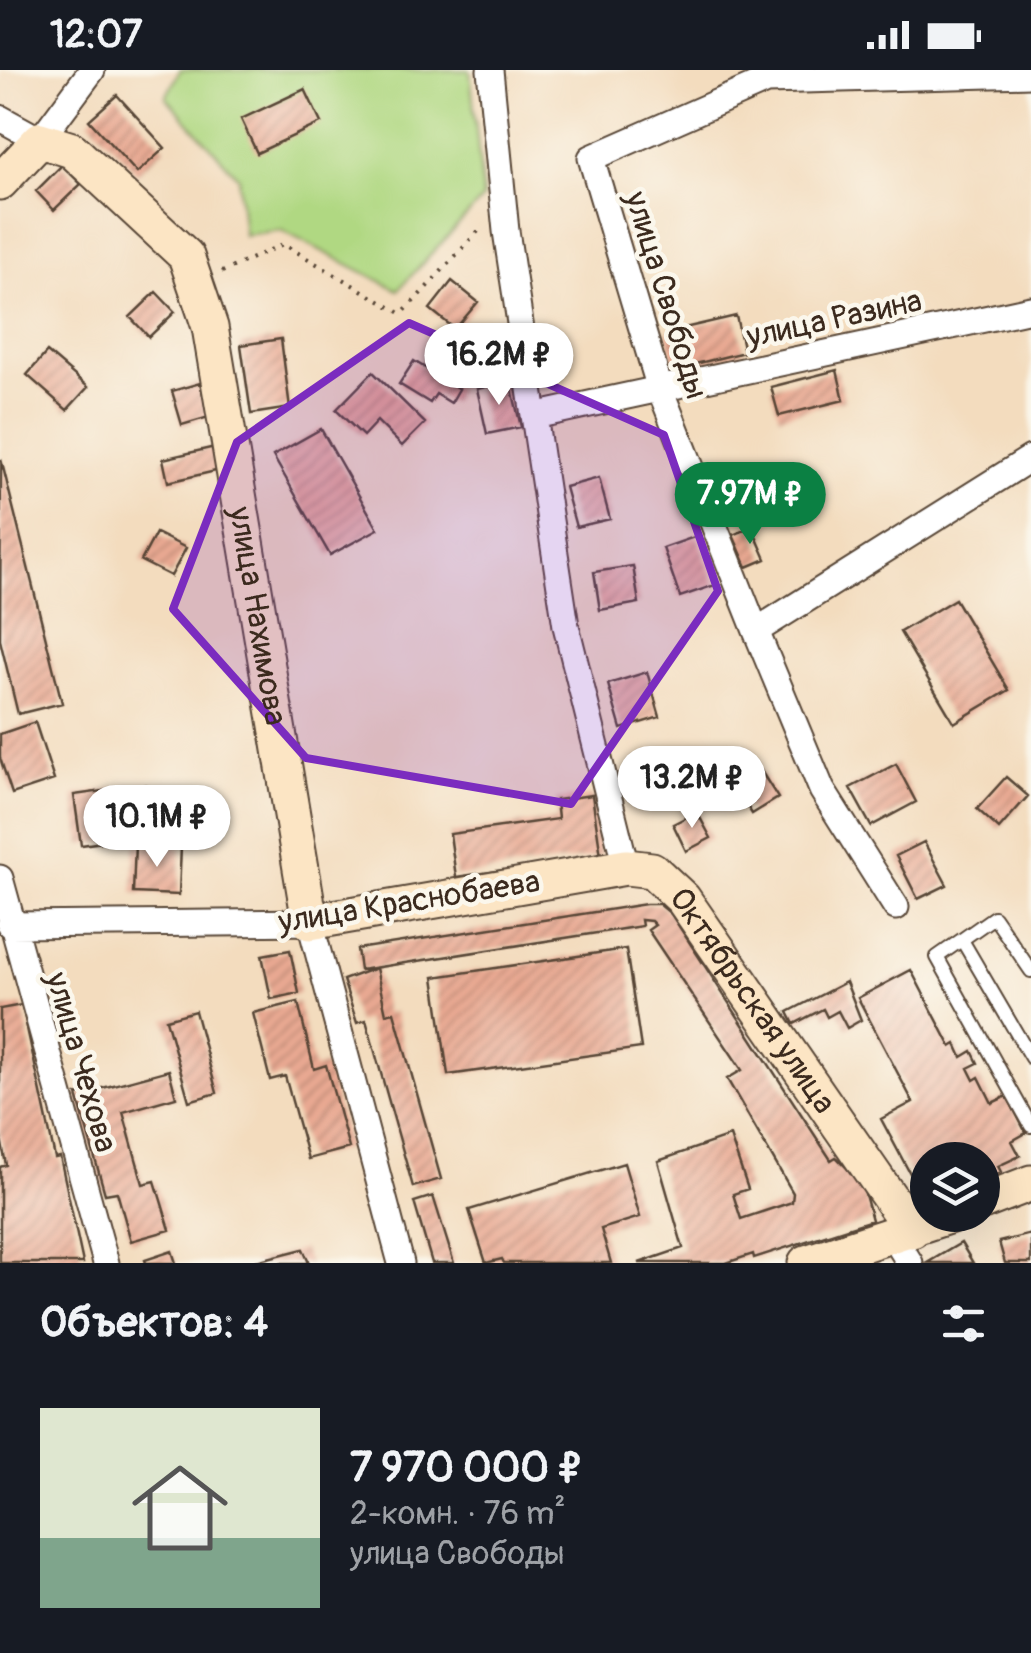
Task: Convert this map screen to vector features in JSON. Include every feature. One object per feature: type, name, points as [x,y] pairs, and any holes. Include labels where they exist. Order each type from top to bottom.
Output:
[{"type":"street","points":[[0,182],[40,140],[92,70]]},
{"type":"street","points":[[490,70],[503,204],[566,626],[626,867]]},
{"type":"street","points":[[769,76],[1031,74]]},
{"type":"street","name":"улица Свободы","points":[[769,76],[590,158],[660,389],[756,631],[822,790],[896,907]]},
{"type":"street","name":"улица Нахимова","points":[[0,118],[40,140],[72,150],[186,256],[196,284],[210,326],[310,922],[401,1263]]},
{"type":"street","name":"улица Разина","points":[[534,416],[1031,309]]},
{"type":"street","points":[[756,631],[1031,458]]},
{"type":"street","name":"улица Краснобаева","points":[[10,925],[310,922],[626,867]]},
{"type":"street","name":"Октябрьская улица","points":[[626,867],[652,870],[683,899],[905,1243]]},
{"type":"street","name":"улица Чехова","points":[[0,878],[106,1263]]},
{"type":"street","points":[[1000,1195],[1031,1183]]},
{"type":"street","points":[[806,1263],[905,1243]]},
{"type":"lane","points":[[1031,971],[994,917],[937,957],[1031,1126]]},
{"type":"lane","points":[[962,940],[1031,1058]]},
{"type":"path","points":[[196,284],[283,244],[402,314],[503,204]]},
{"type":"highlighted area","points":[[409,323],[664,435],[718,591],[571,804],[306,758],[173,609],[237,442]]},
{"type":"green space","points":[[180,70],[470,70],[483,198],[398,290],[281,230],[244,235],[238,177],[166,97]]},
{"type":"building","points":[[305,89],[321,123],[257,153],[241,119]]},
{"type":"building","points":[[117,95],[165,148],[137,173],[89,120]]},
{"type":"building","points":[[62,165],[81,184],[54,210],[36,191]]},
{"type":"building","points":[[452,281],[478,302],[455,329],[430,309]]},
{"type":"building","points":[[156,292],[175,312],[149,337],[130,317]]},
{"type":"building","points":[[736,316],[744,352],[675,369],[667,332]]},
{"type":"building","points":[[281,339],[290,408],[251,414],[241,345]]},
{"type":"building","points":[[47,352],[88,387],[67,410],[27,375]]},
{"type":"building","points":[[414,361],[459,389],[451,403],[436,394],[430,403],[399,384]]},
{"type":"building","points":[[837,370],[844,400],[779,416],[771,387]]},
{"type":"building","points":[[373,372],[425,423],[402,446],[377,421],[363,436],[336,410]]},
{"type":"building","points":[[510,381],[521,427],[487,434],[477,389]]},
{"type":"building","points":[[200,383],[209,417],[182,425],[172,391]]},
{"type":"building","points":[[321,429],[378,529],[330,555],[273,456]]},
{"type":"building","points":[[215,447],[220,470],[168,482],[163,459]]},
{"type":"building","points":[[1,459],[62,703],[18,714],[0,640]]},
{"type":"building","points":[[599,478],[610,519],[576,527],[565,487]]},
{"type":"building","points":[[752,527],[766,559],[747,567],[733,535]]},
{"type":"building","points":[[156,533],[186,548],[171,576],[141,561]]},
{"type":"building","points":[[697,536],[715,585],[680,597],[663,548]]},
{"type":"building","points":[[633,566],[639,603],[600,610],[594,572]]},
{"type":"building","points":[[955,599],[1009,690],[954,723],[900,632]]},
{"type":"building","points":[[647,672],[660,717],[621,729],[608,684]]},
{"type":"building","points":[[35,722],[54,780],[12,794],[0,758],[0,734]]},
{"type":"building","points":[[896,764],[916,802],[871,826],[850,788]]},
{"type":"building","points":[[761,771],[778,798],[752,814],[735,787]]},
{"type":"building","points":[[1006,777],[1028,796],[999,829],[977,809]]},
{"type":"building","points":[[146,785],[153,835],[81,845],[74,795]]},
{"type":"building","points":[[592,795],[601,856],[456,877],[450,834],[558,819],[556,800]]},
{"type":"building","points":[[697,812],[711,838],[686,851],[673,824]]},
{"type":"building","points":[[924,842],[947,885],[918,899],[896,856]]},
{"type":"building","points":[[135,844],[181,846],[179,895],[133,893]]},
{"type":"building","points":[[659,904],[671,914],[831,1160],[836,1157],[868,1190],[864,1191],[872,1220],[754,1258],[753,1254],[726,1263],[639,1263],[683,1248],[658,1161],[730,1136],[748,1189],[733,1194],[741,1219],[792,1202],[793,1193],[727,1079],[742,1070],[648,930],[655,925],[651,921],[641,920],[642,926],[360,970],[357,949]]},
{"type":"building","points":[[626,949],[641,1048],[448,1075],[434,977]]},
{"type":"building","points":[[290,950],[299,993],[271,999],[262,955]]},
{"type":"building","points":[[376,968],[386,1014],[394,1012],[441,1179],[413,1187],[366,1020],[357,1023],[343,980]]},
{"type":"building","points":[[911,970],[951,1047],[956,1044],[962,1057],[972,1051],[978,1063],[968,1068],[974,1080],[979,1077],[992,1103],[1007,1096],[1026,1133],[1012,1141],[1020,1156],[1000,1165],[1000,1142],[910,1142],[910,1173],[881,1119],[913,1102],[858,998]]},
{"type":"building","points":[[846,982],[861,1020],[847,1028],[838,1011],[827,1017],[823,1009],[794,1024],[788,1012]]},
{"type":"building","points":[[298,1002],[314,1069],[326,1065],[349,1148],[308,1159],[285,1076],[270,1080],[253,1013]]},
{"type":"building","points":[[22,1005],[55,1158],[60,1157],[83,1263],[0,1263],[0,1167],[6,1165],[0,1133],[0,1009]]},
{"type":"building","points":[[195,1011],[217,1093],[189,1101],[166,1019]]},
{"type":"building","points":[[169,1070],[176,1097],[123,1112],[143,1184],[155,1181],[170,1230],[131,1241],[117,1192],[105,1194],[77,1095]]},
{"type":"building","points":[[624,1163],[640,1217],[601,1229],[611,1263],[504,1263],[502,1259],[486,1263],[469,1210]]},
{"type":"building","points":[[433,1196],[454,1263],[432,1263],[414,1202]]},
{"type":"building","points":[[1031,1234],[1031,1263],[1005,1263],[999,1242]]},
{"type":"building","points":[[961,1243],[973,1263],[927,1263]]},
{"type":"building","points":[[303,1249],[309,1263],[252,1263],[252,1262]]},
{"type":"building","points":[[172,1251],[176,1263],[146,1263],[145,1260]]}]
